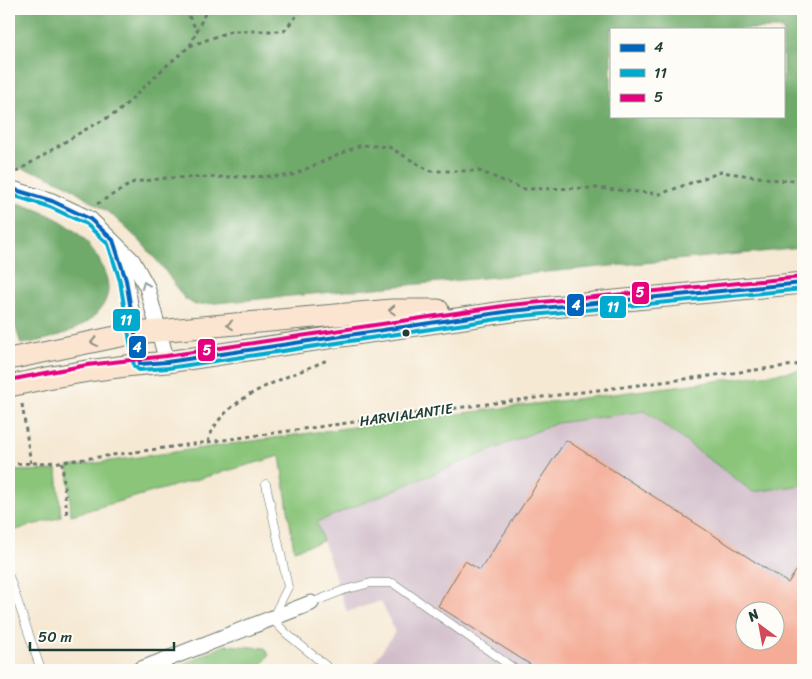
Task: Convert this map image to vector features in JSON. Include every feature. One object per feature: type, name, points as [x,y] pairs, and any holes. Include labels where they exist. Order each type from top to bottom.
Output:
[{"type":"main road","points":[[15,391],[47,378],[510,311],[803,282]]},
{"type":"main road","points":[[753,287],[803,289]]},
{"type":"main road","points":[[9,358],[135,334],[392,310],[510,311]]},
{"type":"street","points":[[9,188],[52,201],[90,219],[132,260],[147,286],[167,362]]},
{"type":"street","points":[[113,240],[126,280],[140,364]]},
{"type":"street","points":[[139,670],[311,603]]},
{"type":"lane","points":[[266,484],[288,587],[272,619],[287,634],[331,670]]},
{"type":"lane","points":[[9,576],[41,670]]},
{"type":"lane","points":[[311,603],[344,590],[371,583],[393,583],[516,670]]},
{"type":"path","points":[[186,9],[197,32]]},
{"type":"path","points":[[190,46],[207,9]]},
{"type":"path","points":[[17,172],[81,132],[118,112],[190,46],[230,31],[284,31],[302,9]]},
{"type":"path","points":[[77,213],[98,204],[134,182],[166,178],[290,176],[361,145],[389,147],[430,171],[479,171],[524,189],[596,188],[660,194],[721,172],[787,181],[803,178]]},
{"type":"path","points":[[208,442],[210,433],[221,416],[231,407],[276,382],[330,358]]},
{"type":"path","name":"HARVIALANTIE","points":[[9,464],[62,462],[464,407],[803,364]]},
{"type":"path","points":[[15,391],[31,464]]},
{"type":"path","points":[[62,462],[67,516]]},
{"type":"shaded area","points":[[645,411],[753,491],[803,485],[803,670],[369,670],[395,632],[381,601],[347,612],[317,522],[557,423]]},
{"type":"green space","points":[[9,9],[803,9],[803,248],[195,305],[184,298],[164,269],[140,241],[112,215],[67,185],[43,174],[9,165]]},
{"type":"green space","points":[[9,201],[28,206],[66,224],[84,240],[99,259],[107,281],[107,296],[102,307],[94,316],[72,331],[45,340],[21,344],[9,301]]},
{"type":"green space","points":[[803,370],[803,485],[753,492],[645,411],[557,423],[317,522],[323,541],[294,550],[280,456],[71,515],[68,467],[338,429]]},
{"type":"green space","points":[[57,470],[61,517],[9,532],[9,471]]},
{"type":"green space","points":[[226,645],[265,648],[269,655],[258,670],[170,670]]},
{"type":"building","points":[[566,440],[788,583],[803,561],[803,670],[539,670],[438,606],[465,561],[480,570]]},
{"type":"transit line","name":"4","points":[[9,188],[52,201],[90,219],[113,240],[126,280],[140,364],[167,362],[511,311],[803,283]]},
{"type":"transit line","name":"11","points":[[9,194],[50,207],[86,224],[108,244],[120,281],[134,366],[139,370],[168,368],[512,317],[803,289]]},
{"type":"transit line","name":"5","points":[[9,380],[87,365],[166,356],[510,305],[802,277]]}]
